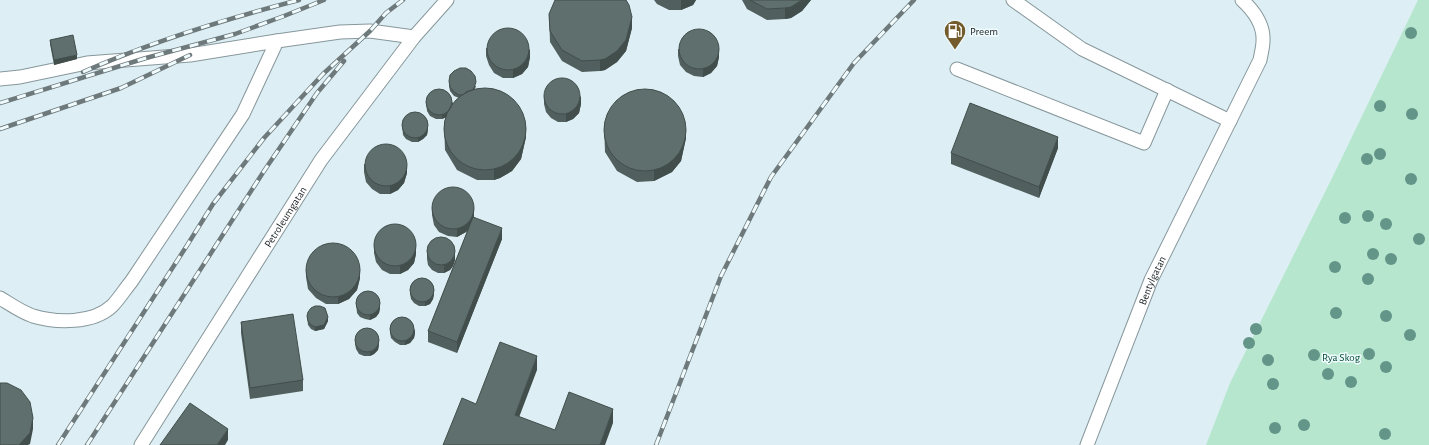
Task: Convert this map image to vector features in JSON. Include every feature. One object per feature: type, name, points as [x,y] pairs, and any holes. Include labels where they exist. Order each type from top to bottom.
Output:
[{"type":"lane","name":"Petroleumgatan","points":[[141,445],[321,160],[414,37],[447,0]]},
{"type":"lane","points":[[1013,0],[1082,49],[1230,121]]},
{"type":"lane","name":"Bentylgatan","points":[[1087,445],[1151,280],[1260,60],[1264,41],[1261,25],[1251,8],[1242,0]]},
{"type":"lane","points":[[0,79],[20,77],[87,63],[190,55],[340,32],[370,31],[414,37]]},
{"type":"lane","points":[[0,298],[32,316],[57,321],[77,320],[98,314],[111,306],[131,282],[243,114],[277,41]]},
{"type":"lane","points":[[958,69],[1144,143],[1167,90]]},
{"type":"green space","name":"Rya Skog","points":[[1418,0],[1429,0],[1429,445],[1206,445],[1230,383],[1333,176]]},
{"type":"building","points":[[555,0],[626,0],[632,17],[626,40],[617,51],[605,59],[600,60],[582,61],[562,50],[550,31],[549,14]]},
{"type":"building","points":[[750,0],[802,0],[791,7],[767,9]]},
{"type":"building","points":[[504,28],[512,28],[520,31],[526,37],[529,49],[526,61],[520,67],[512,70],[504,70],[496,67],[490,61],[487,53],[487,45],[490,37],[496,31]]},
{"type":"building","points":[[703,29],[710,32],[716,38],[719,49],[718,57],[710,66],[703,69],[695,69],[688,66],[680,57],[679,45],[682,38],[691,30]]},
{"type":"building","points":[[73,35],[77,55],[54,60],[50,40]]},
{"type":"building","points":[[460,68],[466,68],[471,71],[475,76],[476,82],[472,90],[463,95],[459,95],[454,92],[450,87],[449,81],[450,75]]},
{"type":"building","points":[[566,78],[575,83],[579,89],[579,103],[575,109],[566,114],[558,114],[549,109],[545,103],[544,92],[549,83],[555,79]]},
{"type":"building","points":[[485,88],[501,92],[514,100],[522,113],[526,129],[522,145],[514,158],[501,166],[485,170],[469,166],[456,158],[448,145],[444,129],[448,113],[456,100],[469,92]]},
{"type":"building","points":[[439,89],[448,93],[452,102],[448,111],[439,115],[430,111],[426,102],[430,93]]},
{"type":"building","points":[[645,89],[661,93],[674,101],[682,114],[686,130],[682,146],[674,159],[661,167],[645,171],[629,167],[616,159],[608,146],[604,130],[608,114],[616,101],[629,93]]},
{"type":"building","points":[[970,103],[1058,137],[1039,187],[951,153]]},
{"type":"building","points":[[415,112],[424,116],[428,125],[424,134],[415,138],[406,134],[402,125],[406,116]]},
{"type":"building","points":[[386,144],[401,150],[407,165],[401,180],[386,186],[371,180],[365,165],[371,150]]},
{"type":"building","points":[[453,187],[468,193],[474,208],[468,223],[453,229],[438,223],[432,208],[438,193]]},
{"type":"building","points":[[473,217],[502,228],[457,342],[428,331]]},
{"type":"building","points":[[395,224],[410,230],[416,245],[410,260],[395,266],[380,260],[374,245],[380,230]]},
{"type":"building","points":[[441,237],[451,241],[455,251],[451,261],[441,265],[431,261],[427,251],[431,241]]},
{"type":"building","points":[[333,243],[343,245],[352,251],[358,260],[360,270],[358,280],[352,289],[343,295],[333,297],[323,295],[314,289],[308,280],[306,270],[308,260],[314,251],[323,245]]},
{"type":"building","points":[[422,278],[431,281],[434,290],[431,299],[422,302],[413,299],[410,290],[413,281]]},
{"type":"building","points":[[368,291],[377,294],[380,303],[377,312],[368,315],[359,312],[356,303],[359,294]]},
{"type":"building","points":[[315,306],[325,308],[328,317],[324,325],[315,327],[308,321],[308,312]]},
{"type":"building","points":[[293,314],[303,380],[250,388],[241,322]]},
{"type":"building","points":[[402,317],[411,320],[414,329],[411,338],[402,341],[393,338],[390,329],[393,320]]},
{"type":"building","points":[[367,328],[376,331],[379,340],[376,349],[367,352],[358,349],[355,340],[358,331]]},
{"type":"building","points":[[500,342],[537,356],[515,415],[555,430],[569,392],[613,409],[600,445],[443,445],[462,398],[476,404]]},
{"type":"building","points":[[0,383],[7,383],[21,390],[30,402],[33,418],[30,433],[19,445],[0,445]]},
{"type":"building","points":[[190,403],[228,429],[217,445],[160,445]]},
{"type":"railway","points":[[83,72],[136,50],[244,15],[299,0]]},
{"type":"railway","points":[[0,103],[146,58],[235,34],[324,0]]},
{"type":"railway","points":[[58,445],[213,204],[264,138],[323,74],[370,31],[386,13],[403,0]]},
{"type":"railway","points":[[656,445],[721,276],[771,177],[854,63],[914,0]]},
{"type":"railway","points":[[0,129],[121,88],[190,55]]},
{"type":"railway","points":[[87,445],[264,171],[317,93],[344,61]]},
{"type":"place","name":"Preem","points":[[955,50]]}]
